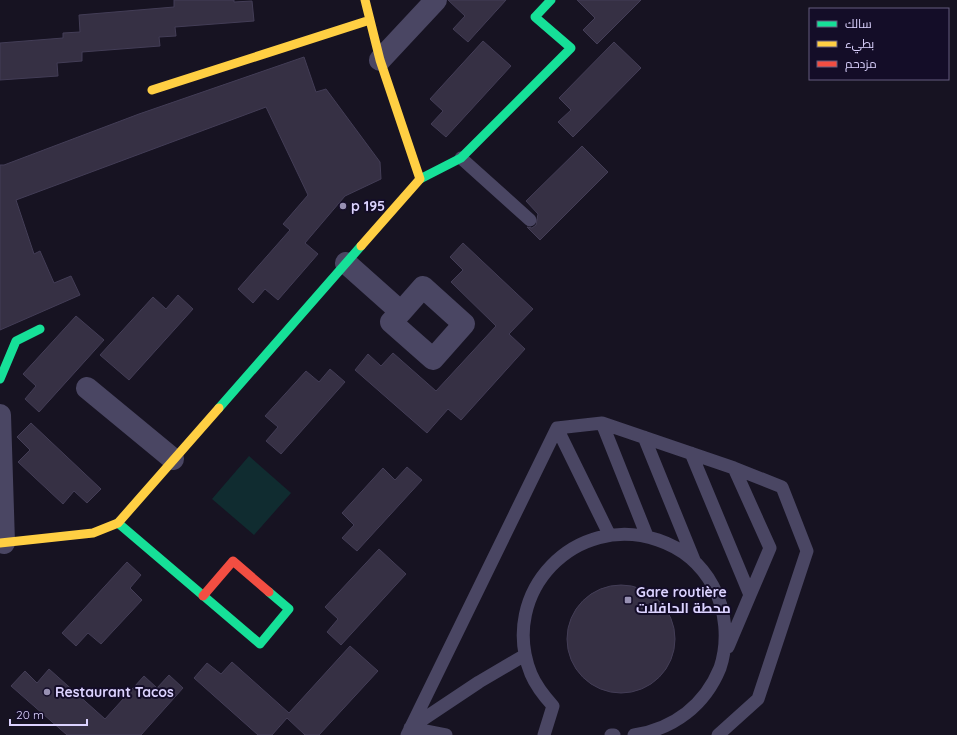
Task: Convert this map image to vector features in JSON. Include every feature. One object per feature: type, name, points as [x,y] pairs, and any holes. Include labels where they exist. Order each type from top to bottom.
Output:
[{"type":"street","points":[[365,0],[380,60],[420,179]]},
{"type":"street","points":[[380,60],[436,0]]},
{"type":"street","points":[[0,415],[2,543],[93,533],[118,523],[420,179],[461,158],[571,48],[535,17],[551,0]]},
{"type":"street","points":[[152,90],[370,20]]},
{"type":"street","points":[[346,263],[401,312]]},
{"type":"street","points":[[0,379],[16,341],[40,329]]},
{"type":"street","points":[[87,388],[173,459]]},
{"type":"street","points":[[118,523],[203,596],[260,644],[289,609],[233,561],[203,596]]},
{"type":"lane","points":[[461,158],[530,220]]},
{"type":"lane","points":[[557,428],[602,423],[734,468],[782,487],[807,551],[758,699],[718,735]]},
{"type":"lane","points":[[602,423],[647,536]]},
{"type":"lane","points":[[557,428],[609,534]]},
{"type":"lane","points":[[408,731],[557,428]]},
{"type":"lane","points":[[644,437],[695,562]]},
{"type":"lane","points":[[691,453],[750,595]]},
{"type":"lane","points":[[634,735],[663,728],[679,720],[693,709],[705,696],[715,680],[770,548],[734,468]]},
{"type":"lane","points":[[544,735],[553,706],[540,691],[531,674],[525,655],[523,637],[524,619],[529,601],[544,574],[560,556],[575,546],[592,539],[609,534],[628,533],[647,536],[681,550],[695,562],[707,576],[716,592],[722,609],[725,628],[725,646],[721,664]]},
{"type":"lane","points":[[408,731],[478,682],[525,655]]},
{"type":"lane","points":[[676,735],[679,720]]},
{"type":"lane","points":[[408,731],[446,735]]},
{"type":"green space","points":[[249,456],[291,493],[254,535],[212,499]]},
{"type":"building","points":[[174,0],[234,0],[234,2],[252,1],[254,21],[175,27],[176,36],[159,37],[160,46],[82,52],[82,61],[57,63],[58,76],[0,80],[0,43],[63,38],[63,33],[80,32],[79,15],[174,7]]},
{"type":"building","points":[[448,0],[506,0],[468,42],[453,29],[465,16]]},
{"type":"building","points":[[577,0],[641,0],[597,44],[583,30],[595,18]]},
{"type":"building","points":[[483,41],[511,66],[446,137],[431,124],[443,111],[430,99]]},
{"type":"building","points":[[614,42],[641,68],[573,137],[558,122],[571,110],[559,98]]},
{"type":"building","points":[[304,57],[316,92],[326,89],[380,162],[381,179],[345,196],[305,243],[318,254],[278,300],[265,289],[253,303],[238,289],[290,230],[283,224],[308,195],[266,107],[16,200],[34,254],[40,251],[54,283],[71,276],[80,295],[0,330],[0,165],[4,165],[139,114]]},
{"type":"building","points":[[582,146],[608,172],[540,240],[527,227],[532,228],[536,225],[538,214],[526,201]]},
{"type":"building","points":[[463,243],[533,309],[509,334],[525,349],[461,420],[448,409],[427,433],[355,370],[368,354],[381,366],[393,353],[436,391],[496,326],[451,282],[463,270],[450,257]]},
{"type":"building","points":[[178,295],[193,309],[129,380],[100,355],[153,297],[166,309]]},
{"type":"building","points":[[76,316],[104,340],[39,412],[25,399],[36,386],[23,374]]},
{"type":"building","points":[[330,369],[345,382],[281,454],[266,441],[278,427],[265,416],[306,371],[319,382]]},
{"type":"building","points":[[31,423],[101,489],[87,503],[74,491],[63,504],[18,462],[30,450],[17,437]]},
{"type":"building","points":[[407,467],[422,480],[357,551],[342,538],[354,525],[342,513],[383,468],[395,480]]},
{"type":"building","points":[[379,549],[406,574],[341,645],[327,632],[338,619],[325,607]]},
{"type":"building","points":[[127,562],[141,575],[130,588],[142,600],[101,644],[88,633],[76,646],[62,633]]},
{"type":"building","points":[[621,585],[631,586],[651,594],[659,601],[666,609],[674,629],[674,649],[666,669],[659,677],[651,684],[631,692],[621,693],[611,692],[591,684],[583,677],[576,669],[568,649],[567,639],[568,629],[576,609],[583,601],[591,594],[611,586]]},
{"type":"building","points":[[350,646],[378,671],[319,735],[305,735],[287,718],[272,735],[258,735],[194,678],[207,663],[221,674],[232,662],[289,713]]},
{"type":"building","points":[[49,669],[105,719],[144,676],[157,688],[169,675],[183,688],[141,735],[67,735],[11,686],[25,671],[37,683]]},
{"type":"traffic: fast","points":[[420,179],[461,158],[571,48],[535,17],[551,0]]},
{"type":"traffic: fast","points":[[219,408],[361,246]]},
{"type":"traffic: fast","points":[[0,379],[16,341],[40,329]]},
{"type":"traffic: fast","points":[[118,523],[260,644],[289,609],[269,592]]},
{"type":"traffic: slow","points":[[361,246],[420,179],[380,60],[365,0]]},
{"type":"traffic: slow","points":[[152,90],[370,20]]},
{"type":"traffic: slow","points":[[0,543],[93,533],[118,523],[219,408]]},
{"type":"traffic: jam","points":[[203,596],[233,561],[269,592]]},
{"type":"place","name":"p 195","points":[[343,206]]},
{"type":"place","name":"Gare routière محطة الحافلات","points":[[628,600]]},
{"type":"place","name":"Restaurant Tacos","points":[[47,692]]}]
